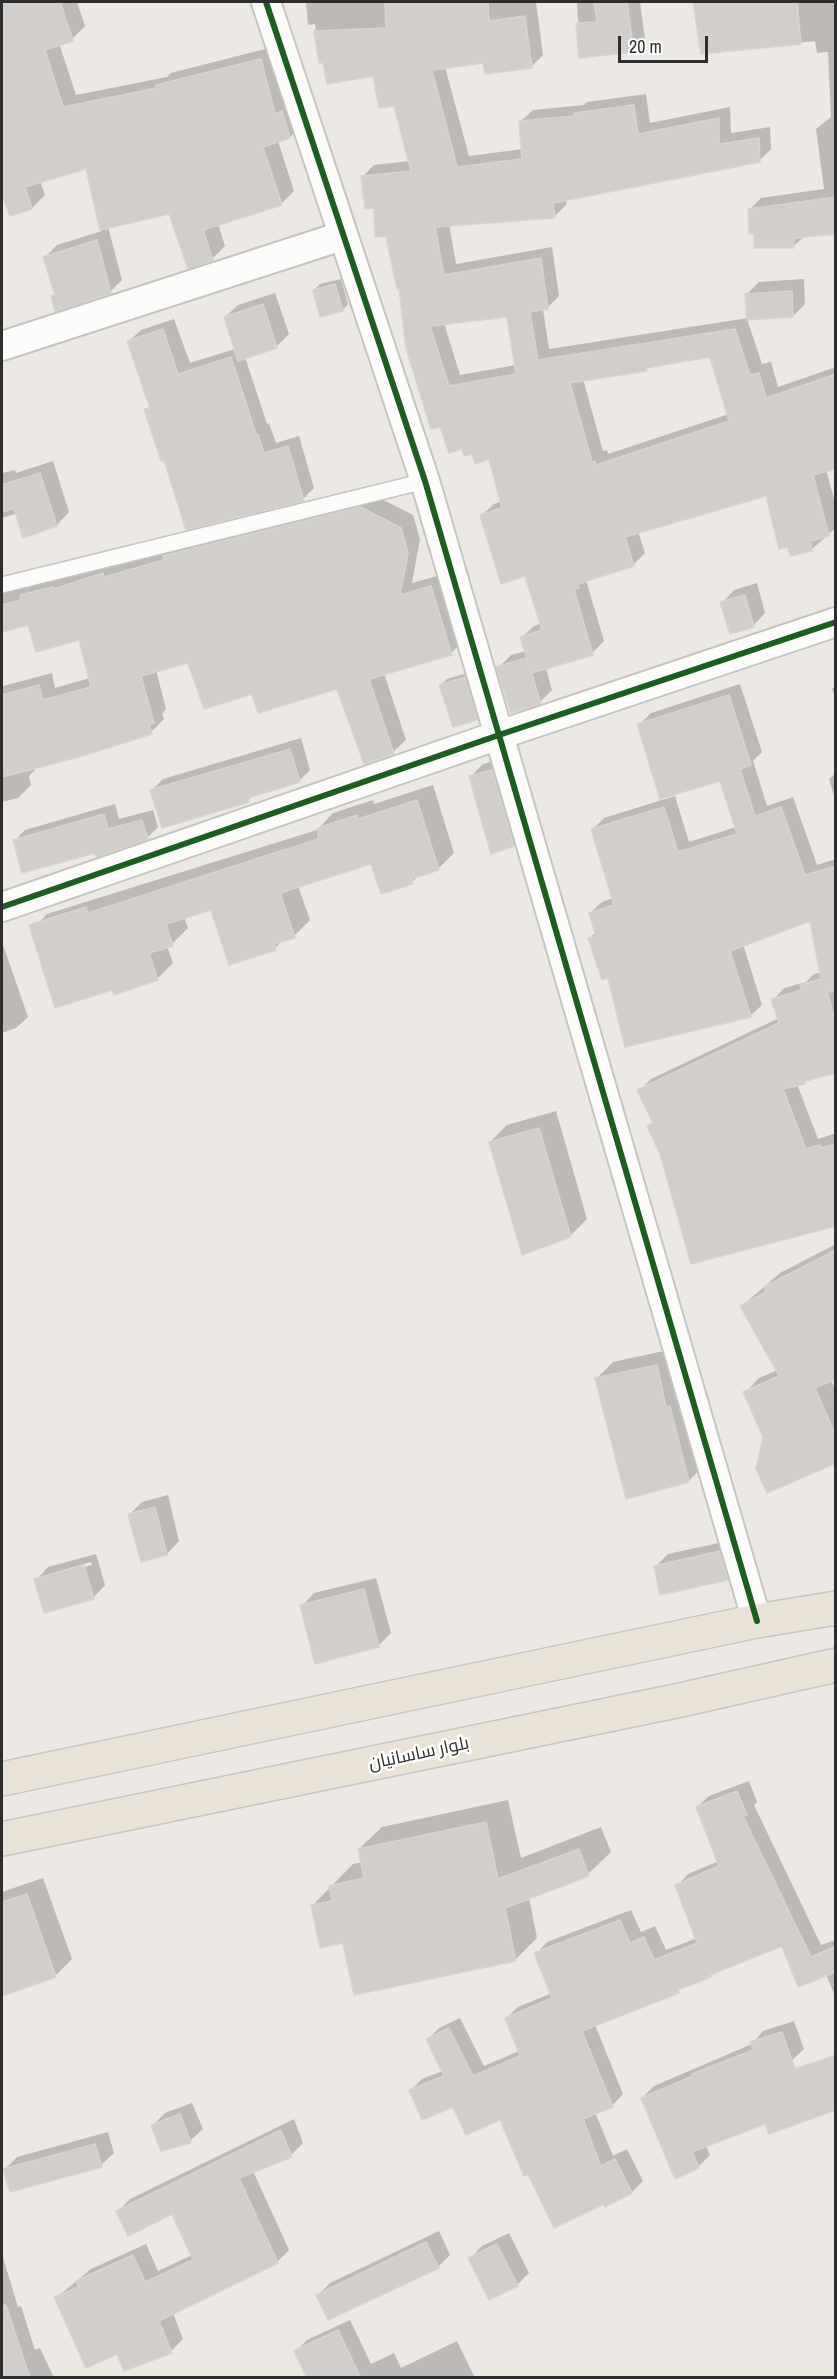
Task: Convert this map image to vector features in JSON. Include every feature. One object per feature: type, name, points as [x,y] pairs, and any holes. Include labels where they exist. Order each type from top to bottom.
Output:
[{"type":"highway","points":[[2,1779],[757,1622],[836,1608]]},
{"type":"highway","name":"بلوار ساسانیان","points":[[2,1839],[676,1701],[836,1665]]},
{"type":"street","points":[[266,2],[342,237],[425,481],[757,1622]]},
{"type":"street","points":[[2,346],[342,237]]},
{"type":"street","points":[[2,907],[499,735],[836,622]]},
{"type":"lane","points":[[2,585],[425,481]]},
{"type":"building","points":[[2,2],[60,2],[73,41],[45,50],[63,107],[157,88],[156,85],[261,59],[275,114],[282,111],[290,138],[263,147],[282,205],[203,230],[213,260],[188,269],[169,214],[100,230],[86,169],[25,187],[32,209],[10,216],[2,195]]},
{"type":"building","points":[[385,2],[488,2],[489,21],[525,16],[532,68],[485,74],[483,63],[432,70],[457,167],[522,159],[519,121],[574,116],[574,113],[634,105],[638,134],[719,118],[719,144],[759,138],[760,162],[553,203],[555,218],[435,227],[444,275],[541,258],[548,309],[530,312],[538,360],[735,329],[750,375],[759,373],[766,398],[836,374],[836,469],[813,475],[829,536],[810,541],[812,551],[790,556],[788,547],[779,549],[766,496],[625,537],[634,566],[578,584],[579,588],[574,589],[593,655],[532,673],[520,637],[542,630],[525,576],[501,584],[480,515],[502,508],[489,459],[475,464],[472,454],[464,456],[462,449],[449,453],[440,427],[431,429],[406,348],[399,288],[397,289],[386,236],[375,237],[374,208],[365,209],[361,176],[411,171],[394,106],[379,108],[373,76],[327,84],[323,63],[319,63],[314,31],[386,28]],"holes":[[[507,317],[516,374],[449,386],[430,326]],[[710,357],[729,421],[596,465],[595,461],[592,462],[570,383],[647,371],[646,368]]]},
{"type":"building","points":[[594,2],[627,2],[634,52],[579,58],[576,23],[597,22]]},
{"type":"building","points":[[693,2],[797,2],[801,44],[701,54]]},
{"type":"building","points":[[836,197],[836,234],[794,238],[794,248],[754,248],[754,233],[749,234],[748,209]]},
{"type":"building","points":[[97,240],[111,293],[55,312],[51,296],[55,295],[43,257]]},
{"type":"building","points":[[335,284],[343,311],[320,317],[313,290]]},
{"type":"building","points":[[792,291],[793,317],[747,320],[745,294]]},
{"type":"building","points":[[263,304],[277,348],[238,361],[224,317]]},
{"type":"building","points":[[163,329],[178,374],[231,357],[264,453],[288,446],[304,501],[186,530],[164,460],[161,461],[144,409],[150,408],[127,341]]},
{"type":"building","points":[[40,473],[57,526],[23,538],[14,508],[2,512],[2,485]]},
{"type":"building","points":[[360,507],[401,528],[408,553],[400,595],[431,586],[452,655],[369,679],[394,754],[364,764],[337,689],[258,713],[252,694],[204,709],[188,663],[141,676],[154,723],[149,725],[152,734],[79,757],[2,777],[2,695],[39,685],[43,700],[91,687],[79,640],[36,652],[28,625],[2,632],[2,605],[21,600],[20,595],[53,587],[54,589],[103,573],[104,577],[164,560],[163,556]]},
{"type":"building","points":[[745,595],[754,627],[730,634],[720,602]]},
{"type":"building","points":[[527,658],[541,704],[511,713],[496,667]]},
{"type":"building","points":[[465,677],[477,720],[453,727],[439,685]]},
{"type":"building","points":[[729,695],[751,765],[740,769],[755,816],[781,807],[805,875],[836,866],[836,991],[827,992],[836,1024],[836,1073],[783,1089],[806,1149],[836,1144],[836,1226],[691,1264],[660,1154],[647,1126],[653,1123],[637,1090],[779,1023],[771,999],[802,990],[800,985],[821,979],[810,921],[730,951],[751,1017],[625,1047],[608,978],[602,980],[588,938],[596,936],[589,913],[614,905],[591,829],[664,807],[678,852],[737,834],[720,781],[660,799],[637,724]]},
{"type":"building","points":[[290,749],[300,782],[248,798],[249,802],[162,828],[150,790]]},
{"type":"building","points":[[492,770],[514,846],[491,854],[469,776]]},
{"type":"building","points":[[417,800],[439,870],[411,879],[413,884],[381,894],[371,864],[280,893],[295,938],[274,944],[276,950],[229,965],[211,910],[166,924],[173,946],[149,953],[158,980],[114,995],[112,990],[55,1008],[29,925],[86,907],[88,913],[318,839],[318,828],[357,815],[358,819]]},
{"type":"building","points":[[104,814],[108,829],[142,820],[148,839],[96,857],[95,853],[22,873],[13,840]]},
{"type":"building","points":[[539,1128],[571,1237],[522,1255],[489,1142]]},
{"type":"building","points":[[836,1250],[836,1379],[815,1388],[836,1436],[836,1463],[767,1493],[756,1469],[763,1437],[743,1392],[779,1376],[740,1306],[766,1292],[764,1287]]},
{"type":"building","points":[[657,1365],[666,1407],[670,1406],[689,1482],[626,1499],[595,1378]]},
{"type":"building","points":[[155,1507],[167,1555],[141,1562],[128,1514]]},
{"type":"building","points":[[720,1551],[728,1580],[660,1595],[654,1566]]},
{"type":"building","points":[[84,1565],[94,1599],[44,1613],[34,1579]]},
{"type":"building","points":[[364,1589],[379,1647],[315,1664],[300,1605]]},
{"type":"building","points":[[737,1791],[747,1815],[743,1816],[811,1957],[836,1946],[836,1972],[798,1987],[782,1946],[710,1975],[711,1977],[678,1990],[679,1993],[582,2031],[613,2107],[583,2119],[601,2166],[615,2159],[632,2193],[554,2228],[528,2174],[524,2176],[500,2120],[466,2135],[453,2107],[422,2120],[409,2090],[444,2076],[426,2039],[449,2028],[473,2076],[520,2056],[505,2018],[552,1998],[534,1953],[620,1920],[630,1943],[644,1937],[654,1960],[697,1943],[675,1885],[719,1866],[696,1807]]},
{"type":"building","points":[[486,1822],[498,1879],[579,1849],[589,1876],[505,1908],[516,1961],[354,1995],[343,1943],[320,1948],[311,1905],[332,1901],[329,1886],[364,1878],[358,1849]]},
{"type":"building","points":[[27,1894],[56,1977],[2,1996],[2,1902]]},
{"type":"building","points":[[782,2032],[795,2069],[836,2055],[836,2110],[769,2134],[765,2124],[692,2152],[699,2168],[675,2179],[641,2098],[693,2076],[692,2074],[753,2050],[750,2042]]},
{"type":"building","points":[[180,2114],[191,2143],[161,2151],[151,2125]]},
{"type":"building","points":[[281,2130],[292,2157],[239,2178],[278,2263],[159,2321],[172,2353],[124,2371],[117,2354],[86,2368],[54,2297],[79,2287],[76,2281],[133,2255],[145,2282],[193,2260],[172,2214],[128,2236],[116,2211]]},
{"type":"building","points":[[95,2144],[102,2167],[10,2192],[3,2169]]},
{"type":"building","points":[[426,2242],[439,2268],[328,2320],[316,2295]]},
{"type":"building","points":[[497,2244],[518,2286],[489,2300],[468,2258]]},
{"type":"building","points":[[6,2305],[30,2378],[2,2378],[2,2306]]},
{"type":"building","points":[[338,2330],[361,2378],[307,2378],[294,2351]]},
{"type":"cycle path","points":[[266,2],[425,481],[757,1621]]},
{"type":"cycle path","points":[[2,907],[499,735],[836,622]]}]
